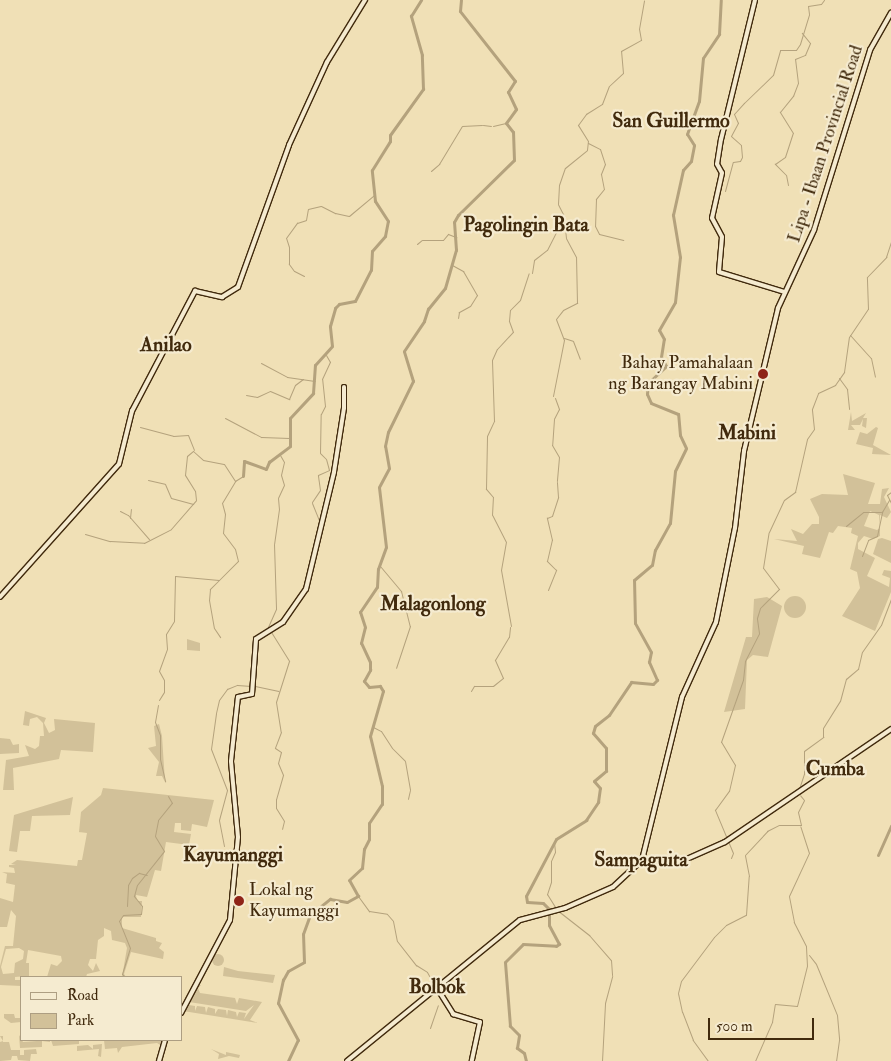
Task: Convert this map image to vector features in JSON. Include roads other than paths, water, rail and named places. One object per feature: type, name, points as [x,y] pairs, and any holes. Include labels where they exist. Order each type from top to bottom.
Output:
[{"type":"street","points":[[0,597],[118,464],[132,410],[195,291],[222,297],[234,292],[240,284],[289,145],[324,68],[365,0]]},
{"type":"street","points":[[755,0],[717,164],[722,173],[712,218],[722,236],[719,272],[785,292]]},
{"type":"street","name":"Lipa - Ibaan Provincial Road","points":[[347,1061],[520,920],[554,911],[618,885],[642,860],[663,786],[682,697],[716,622],[735,526],[748,432],[778,308],[814,230],[870,50],[891,14]]},
{"type":"street","points":[[182,1011],[230,920],[238,837],[232,761],[238,697],[252,695],[256,639],[271,631],[306,588],[334,472],[344,408],[344,387]]},
{"type":"street","points":[[642,860],[680,862],[726,842],[891,729]]},
{"type":"street","points":[[437,988],[454,1015],[480,1022],[472,1061]]},
{"type":"street","points":[[159,1061],[166,1041]]},
{"type":"waterway","points":[[243,476],[244,461],[266,469],[269,462],[290,446],[290,418],[313,393],[315,365],[332,346],[330,326],[335,308],[339,304],[355,301],[371,270],[372,251],[385,236],[388,221],[375,201],[372,170],[390,141],[390,135],[423,89],[422,55],[411,16],[421,0]]},
{"type":"waterway","points":[[288,1061],[298,1040],[278,1003],[283,980],[288,971],[304,962],[303,934],[310,915],[330,899],[347,902],[358,896],[349,880],[362,868],[364,849],[369,839],[369,823],[382,804],[382,786],[370,736],[383,691],[380,686],[369,687],[364,681],[370,670],[370,662],[361,643],[365,627],[360,612],[377,587],[378,569],[386,547],[379,487],[389,468],[385,446],[388,432],[413,381],[404,351],[424,321],[428,309],[445,288],[456,250],[454,222],[458,215],[514,160],[513,132],[506,123],[516,109],[508,92],[515,81],[460,11],[461,0]]},
{"type":"waterway","points":[[532,273],[534,260],[547,250],[564,216],[558,204],[559,185],[565,168],[587,150],[588,141],[578,125],[586,114],[602,104],[609,86],[623,73],[621,51],[641,40],[639,29],[644,0]]},
{"type":"waterway","points":[[526,1061],[524,1053],[517,1048],[519,1035],[510,1026],[505,962],[523,944],[556,946],[559,944],[549,925],[549,909],[543,903],[527,902],[526,896],[556,839],[586,820],[598,802],[600,788],[594,781],[606,771],[606,748],[593,733],[595,726],[609,715],[631,682],[653,684],[657,680],[649,662],[651,652],[635,623],[634,580],[652,565],[655,550],[670,523],[675,471],[686,448],[680,435],[678,414],[651,403],[647,394],[648,383],[666,366],[661,357],[664,339],[659,330],[675,302],[680,257],[673,215],[683,170],[691,161],[694,145],[687,134],[699,101],[703,58],[719,34],[721,0]]},
{"type":"waterway","points":[[744,103],[773,75],[780,50],[796,50],[800,44],[809,14],[808,6],[821,4],[824,0]]},
{"type":"waterway","points":[[788,185],[786,175],[775,164],[785,157],[793,133],[780,112],[793,96],[798,83],[795,59],[805,55],[810,43],[802,33]]},
{"type":"waterway","points":[[725,191],[733,162],[740,161],[742,157],[741,145],[731,136],[738,123],[734,114],[744,103]]},
{"type":"waterway","points":[[493,126],[506,123]]},
{"type":"waterway","points":[[431,171],[439,164],[462,126],[482,125]]},
{"type":"waterway","points":[[483,125],[491,126]]},
{"type":"waterway","points":[[588,143],[600,149],[605,164],[601,174],[604,189],[596,199],[595,226],[599,234],[623,240]]},
{"type":"waterway","points":[[304,276],[294,271],[289,264],[289,247],[286,238],[297,223],[306,220],[308,209],[321,206],[335,213],[349,216],[374,195]]},
{"type":"waterway","points":[[553,396],[564,340],[556,319],[563,310],[577,303],[576,257],[566,238],[564,219]]},
{"type":"waterway","points":[[417,244],[422,240],[443,240],[448,234],[456,237]]},
{"type":"waterway","points":[[731,858],[733,853],[715,810],[729,791],[735,765],[721,742],[743,680],[745,661],[759,633],[757,618],[760,608],[779,589],[763,568],[769,532],[784,500],[795,492],[807,439],[814,429],[812,409],[818,393],[835,385],[844,372],[849,337],[868,309],[867,277],[886,257],[891,242]]},
{"type":"waterway","points":[[452,265],[463,271],[477,295],[470,306],[459,312],[458,318]]},
{"type":"waterway","points":[[511,626],[501,570],[506,542],[492,515],[493,497],[486,489],[487,436],[494,421],[492,360],[497,349],[513,332],[509,321],[510,310],[520,300],[529,273]]},
{"type":"waterway","points":[[850,335],[871,358],[875,377]]},
{"type":"waterway","points":[[564,338],[573,341],[580,359]]},
{"type":"waterway","points":[[312,502],[320,490],[318,475],[329,470],[326,459],[320,453],[321,414],[325,406],[322,379],[330,362],[326,355]]},
{"type":"waterway","points":[[261,363],[287,377],[315,381]]},
{"type":"waterway","points":[[839,378],[847,389],[849,409]]},
{"type":"waterway","points":[[246,395],[257,397],[270,391],[289,399],[295,385],[303,379]]},
{"type":"waterway","points":[[555,398],[559,409],[554,419],[552,445],[559,457],[557,481]]},
{"type":"waterway","points":[[225,418],[261,437],[289,438]]},
{"type":"waterway","points":[[140,427],[173,436],[188,435],[194,450]]},
{"type":"waterway","points":[[85,534],[110,541],[144,543],[171,529],[196,500],[195,491],[185,475],[187,456],[193,451],[203,460],[224,464],[235,481]]},
{"type":"waterway","points":[[280,455],[284,462],[281,475],[284,485],[278,498],[279,509],[274,544],[276,609],[268,627],[289,661],[276,702],[281,732],[275,748],[281,752],[278,763],[283,775],[276,799],[276,808],[284,821],[282,829]]},
{"type":"waterway","points":[[159,700],[164,692],[164,680],[159,671],[167,649],[166,634],[174,621],[175,576],[219,580],[238,561],[235,549],[223,533],[225,514],[222,503],[235,481],[243,476]]},
{"type":"waterway","points":[[148,480],[165,484],[171,498],[193,504]]},
{"type":"waterway","points":[[548,590],[556,570],[547,561],[552,540],[547,518],[552,516],[558,497],[557,482]]},
{"type":"waterway","points":[[891,492],[887,495],[891,503]]},
{"type":"waterway","points":[[862,556],[868,540],[877,536],[882,512],[889,500]]},
{"type":"waterway","points":[[312,503],[320,523]]},
{"type":"waterway","points":[[130,518],[131,509]]},
{"type":"waterway","points":[[120,511],[128,515],[149,539]]},
{"type":"waterway","points":[[846,526],[863,512],[881,512]]},
{"type":"waterway","points":[[380,566],[401,591],[410,626],[396,668]]},
{"type":"waterway","points":[[219,580],[210,589],[209,600],[214,628],[220,637]]},
{"type":"waterway","points":[[799,789],[804,774],[804,751],[823,737],[823,728],[840,701],[846,679],[858,669],[862,652],[881,625],[891,599]]},
{"type":"waterway","points":[[471,691],[474,686],[493,686],[503,678],[495,660],[509,637],[510,627]]},
{"type":"waterway","points":[[224,846],[219,820],[227,790],[211,749],[216,713],[219,700],[227,689],[237,685],[251,686]]},
{"type":"waterway","points":[[255,686],[278,691]]},
{"type":"waterway","points":[[158,705],[155,722],[160,735],[160,759],[165,781]]},
{"type":"waterway","points":[[373,727],[381,731],[392,748],[405,761],[410,790],[408,799]]},
{"type":"waterway","points":[[708,1061],[693,1040],[682,1012],[678,993],[681,981],[714,937],[726,925],[746,915],[749,876],[745,855],[767,831],[779,825],[801,825],[798,812],[804,800],[800,795]]},
{"type":"waterway","points":[[124,976],[122,974],[130,948],[119,921],[123,915],[141,914],[142,906],[134,896],[137,885],[164,851],[155,836],[158,820],[172,803],[168,796]]},
{"type":"waterway","points":[[755,1061],[772,1022],[775,1004],[797,1006],[807,966],[806,946],[794,922],[789,896],[809,853],[800,826]]},
{"type":"waterway","points":[[878,855],[891,826]]},
{"type":"waterway","points":[[554,842],[555,852],[551,861],[551,882],[547,894],[557,910],[589,935],[611,960],[612,975]]},
{"type":"waterway","points":[[127,906],[128,885],[132,878],[139,873],[147,875]]},
{"type":"waterway","points":[[358,896],[369,911],[387,914],[393,921],[397,941],[416,965],[427,972],[433,983]]},
{"type":"waterway","points":[[809,955],[816,964],[837,1015],[839,1040],[836,1061]]},
{"type":"waterway","points":[[602,1061],[605,1003],[612,976]]},
{"type":"waterway","points":[[430,1028],[438,1005]]},
{"type":"place","name":"Bahay Pamahalaan ng Barangay Mabini","points":[[763,374]]},
{"type":"place","name":"Lokal ng Kayumanggi","points":[[239,901]]},
{"type":"district","name":"San Guillermo","points":[[671,120]]},
{"type":"district","name":"Pagolingin Bata","points":[[526,224]]},
{"type":"district","name":"Anilao","points":[[166,344]]},
{"type":"district","name":"Mabini","points":[[747,432]]},
{"type":"district","name":"Malagonlong","points":[[433,603]]},
{"type":"district","name":"Cumba","points":[[835,768]]},
{"type":"district","name":"Kayumanggi","points":[[233,854]]},
{"type":"district","name":"Sampaguita","points":[[641,859]]},
{"type":"district","name":"Bolbok","points":[[437,986]]}]
